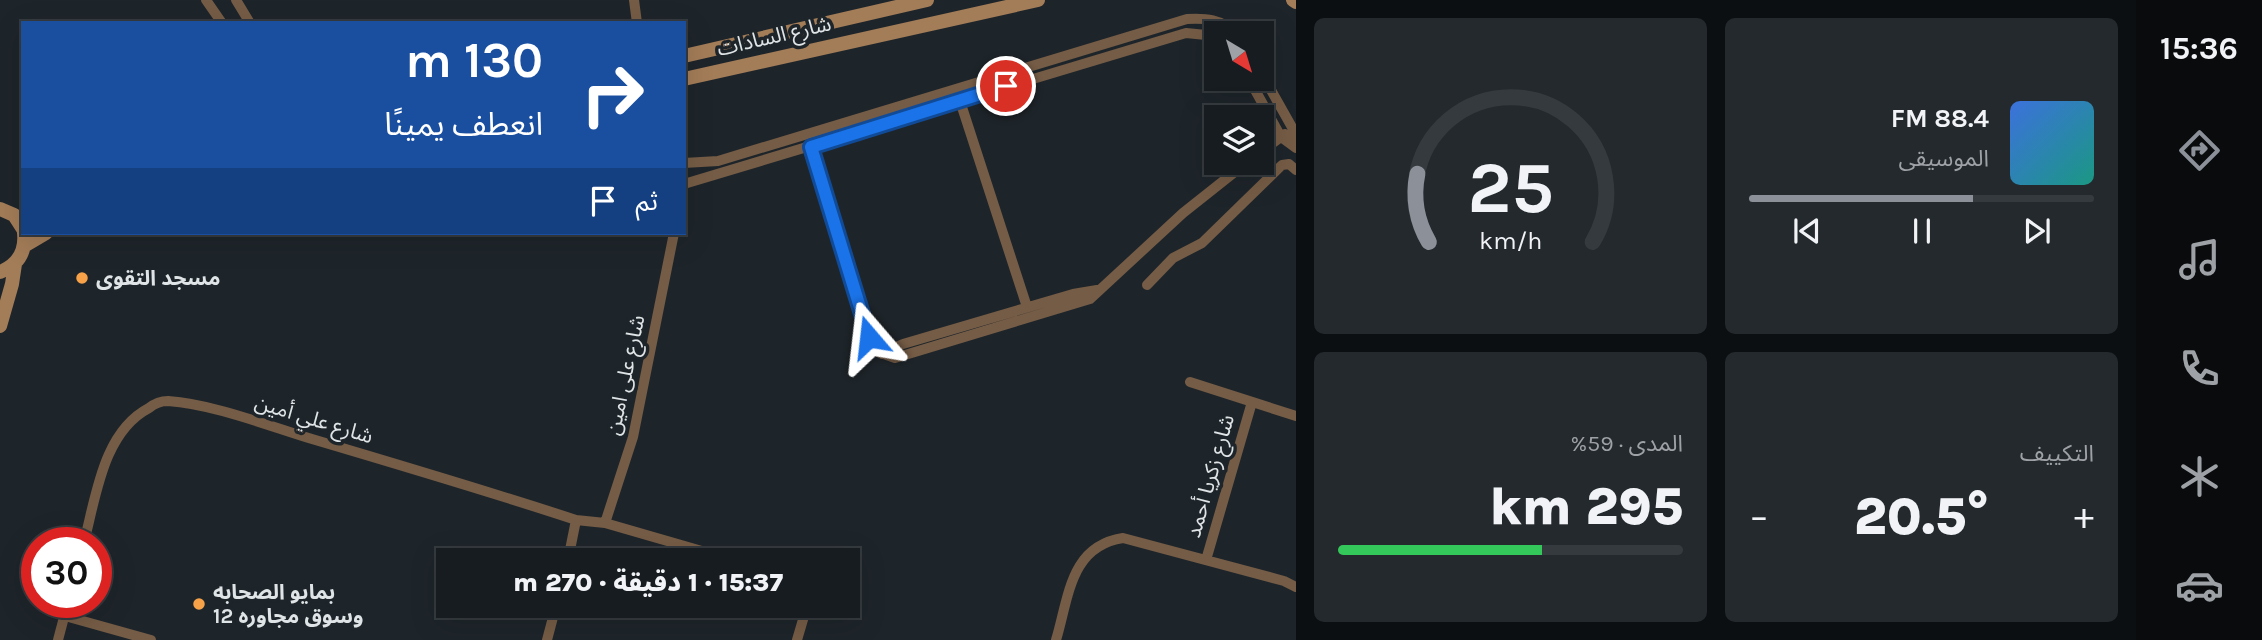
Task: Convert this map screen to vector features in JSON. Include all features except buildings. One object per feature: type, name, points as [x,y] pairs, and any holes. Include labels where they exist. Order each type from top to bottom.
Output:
[{"type":"main road","name":"شارع السادات","points":[[686,56],[927,0]]},
{"type":"main road","name":"شارع السادات","points":[[686,79],[1038,0]]},
{"type":"main road","points":[[4,210],[18,220],[21,228]]},
{"type":"main road","points":[[0,326],[24,236]]},
{"type":"main road","points":[[0,272],[15,264]]},
{"type":"street","points":[[206,0],[221,21]]},
{"type":"street","points":[[236,0],[249,21]]},
{"type":"street","points":[[634,0],[637,21]]},
{"type":"street","points":[[686,183],[961,101],[1027,73],[1187,19],[1218,21]]},
{"type":"street","points":[[686,163],[718,161],[868,116],[1186,33],[1204,35]]},
{"type":"street","points":[[1255,91],[1281,137],[1294,146]]},
{"type":"street","points":[[1272,91],[1293,129],[1294,146]]},
{"type":"street","points":[[961,101],[1027,307]]},
{"type":"street","points":[[868,116],[872,128]]},
{"type":"street","points":[[1274,142],[1293,129]]},
{"type":"street","points":[[811,147],[872,345],[882,354],[895,359],[1090,299],[1183,213],[1231,175]]},
{"type":"street","points":[[1147,285],[1173,258],[1202,243],[1282,165],[1289,164],[1296,170]]},
{"type":"street","name":"شارع على امين","points":[[605,523],[633,436],[674,235]]},
{"type":"street","points":[[882,354],[898,345],[1027,307],[1100,289]]},
{"type":"street","points":[[1190,382],[1296,416]]},
{"type":"street","name":"شارع علي أمين","points":[[88,527],[106,463],[116,440],[132,420],[148,408],[165,401],[190,404],[254,421],[576,520],[605,523],[691,548]]},
{"type":"street","name":"شارع زكريا أحمد","points":[[1206,560],[1252,402]]},
{"type":"street","points":[[570,548],[576,520]]},
{"type":"street","points":[[1056,640],[1082,559],[1093,547],[1107,540],[1123,538],[1284,581],[1296,587]]},
{"type":"street","points":[[58,640],[64,618]]},
{"type":"street","points":[[75,618],[151,640]]},
{"type":"street","points":[[547,640],[553,618]]},
{"type":"street","points":[[797,640],[803,618]]},
{"type":"place","name":"مسجد التقوى","points":[[82,278]]},
{"type":"place","name":"بمايو الصحابه وسوق مجاوره 12","points":[[199,604]]},
{"type":"route","points":[[869,337],[811,147],[1006,86]]}]
